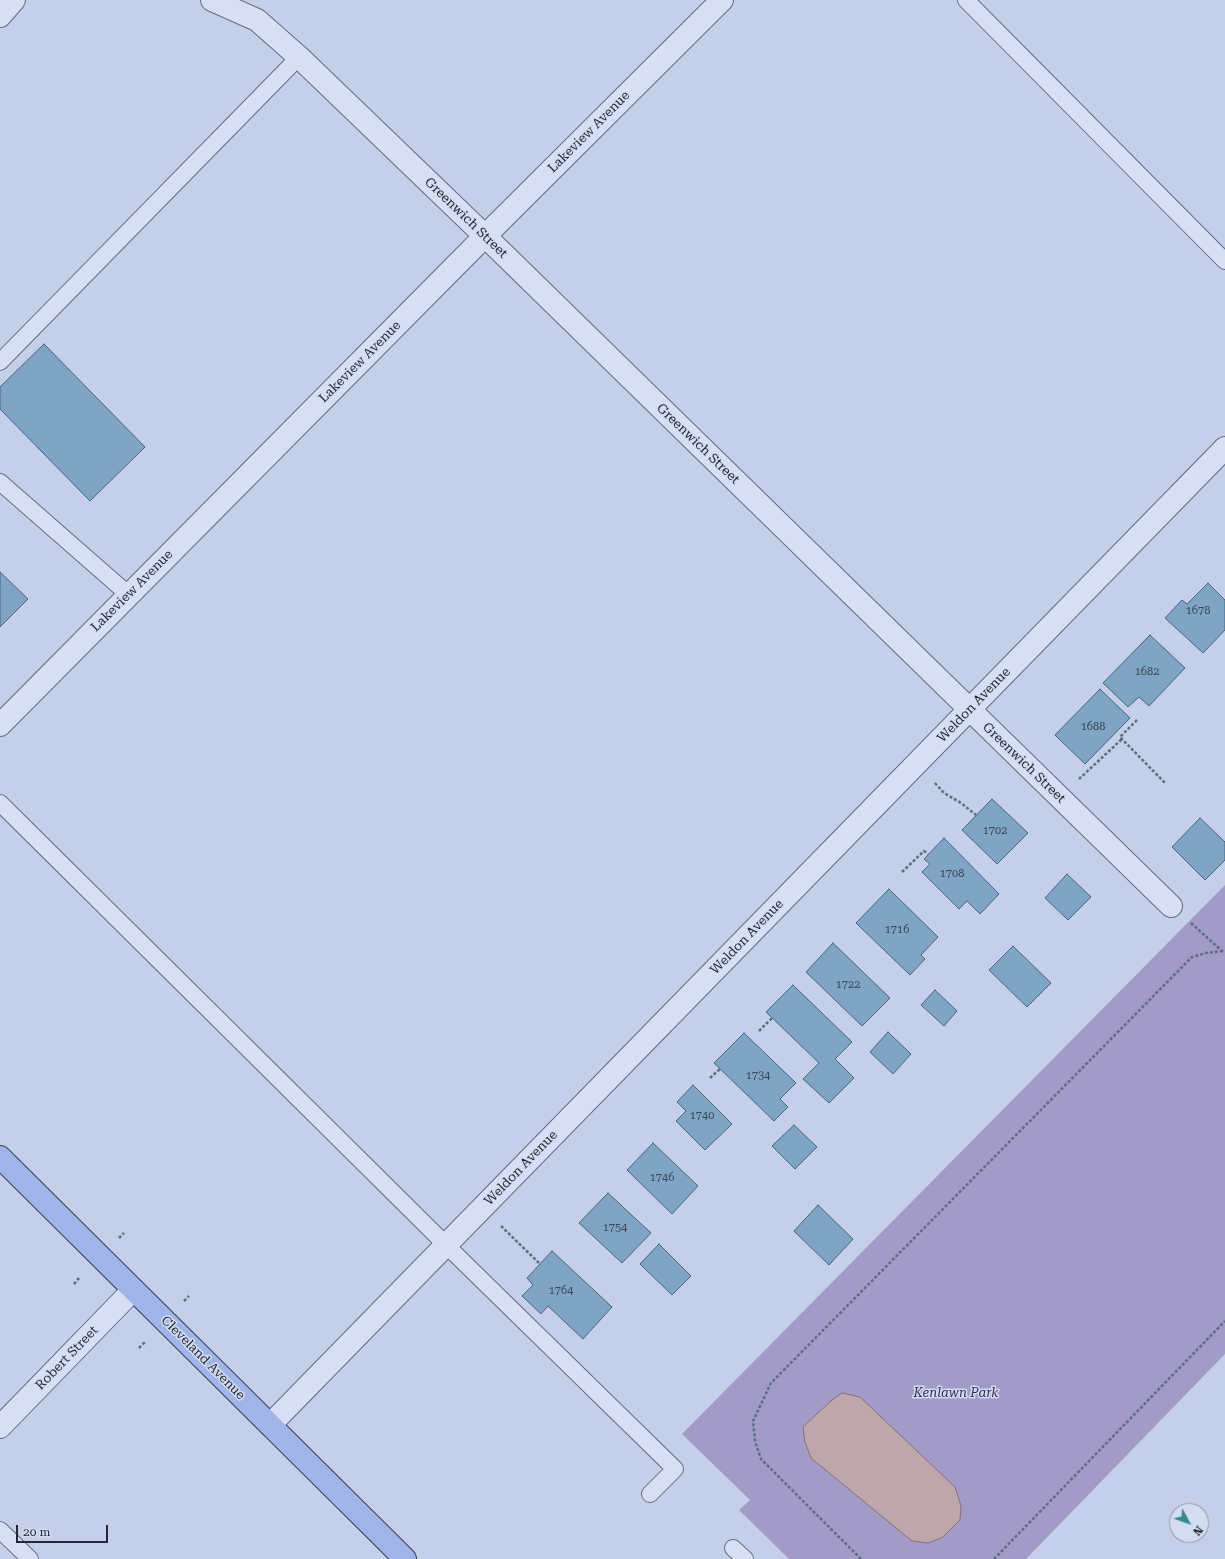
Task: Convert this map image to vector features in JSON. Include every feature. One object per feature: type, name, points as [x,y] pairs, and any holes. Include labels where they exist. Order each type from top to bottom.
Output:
[{"type":"main road","name":"Cleveland Avenue","points":[[0,1158],[405,1559]]},
{"type":"street","points":[[0,16],[14,0]]},
{"type":"street","name":"Greenwich Street","points":[[212,0],[257,20],[299,57],[485,236],[1171,906]]},
{"type":"street","name":"Lakeview Avenue","points":[[0,725],[485,236],[722,0]]},
{"type":"street","name":"Weldon Avenue","points":[[270,1425],[1225,448]]},
{"type":"street","name":"Robert Street","points":[[0,1427],[133,1290]]},
{"type":"lane","points":[[966,0],[1225,261]]},
{"type":"lane","points":[[0,362],[299,57]]},
{"type":"lane","points":[[0,482],[51,528],[129,594]]},
{"type":"lane","points":[[0,803],[446,1245],[675,1469],[650,1494]]},
{"type":"lane","points":[[0,1530],[30,1559]]},
{"type":"lane","points":[[734,1548],[745,1559]]},
{"type":"path","points":[[1060,798],[1122,739],[1120,737],[1137,720]]},
{"type":"path","points":[[1122,739],[1166,784]]},
{"type":"path","points":[[916,764],[944,793],[961,803],[976,815]]},
{"type":"path","points":[[902,872],[924,851],[928,854]]},
{"type":"path","points":[[1171,906],[1223,951]]},
{"type":"path","points":[[861,1559],[761,1459],[755,1441],[753,1421],[771,1383],[1192,957],[1206,953],[1223,951]]},
{"type":"path","points":[[759,1032],[772,1018]]},
{"type":"path","points":[[710,1078],[720,1069]]},
{"type":"path","points":[[482,1208],[540,1264]]},
{"type":"path","points":[[74,1284],[79,1278]]},
{"type":"path","points":[[182,1303],[189,1296]]},
{"type":"path","points":[[994,1559],[1225,1321]]},
{"type":"path","points":[[139,1348],[144,1342]]},
{"type":"green space","name":"Kenlawn Park","points":[[1225,885],[1225,1354],[1026,1559],[789,1559],[739,1510],[750,1500],[682,1434]]},
{"type":"shaded area","points":[[842,1393],[860,1397],[955,1487],[961,1506],[960,1520],[943,1537],[928,1543],[912,1541],[811,1458],[805,1442],[803,1427],[832,1400]]},
{"type":"building","points":[[44,344],[145,447],[90,501],[0,409],[0,387]]},
{"type":"building","points":[[0,572],[28,599],[0,627]]},
{"type":"building","points":[[1208,583],[1225,600],[1225,630],[1203,653],[1165,618],[1182,600],[1187,604]]},
{"type":"building","points":[[1150,635],[1185,668],[1149,706],[1139,697],[1128,707],[1103,683]]},
{"type":"building","points":[[1100,689],[1130,718],[1085,764],[1055,735]]},
{"type":"building","points":[[992,799],[1028,833],[997,864],[962,830]]},
{"type":"building","points":[[1200,818],[1225,842],[1225,860],[1205,880],[1172,847]]},
{"type":"building","points":[[944,838],[999,894],[980,914],[967,901],[959,909],[922,872],[930,864],[924,859]]},
{"type":"building","points":[[1067,874],[1091,897],[1068,920],[1045,898]]},
{"type":"building","points":[[889,889],[938,937],[921,955],[925,959],[910,975],[856,923]]},
{"type":"building","points":[[833,943],[890,998],[862,1026],[806,972]]},
{"type":"building","points":[[1013,946],[1051,983],[1027,1007],[989,970]]},
{"type":"building","points":[[793,985],[852,1042],[835,1059],[854,1078],[829,1103],[803,1079],[819,1063],[766,1012]]},
{"type":"building","points":[[935,990],[957,1011],[944,1026],[921,1005]]},
{"type":"building","points":[[888,1032],[911,1054],[893,1074],[870,1052]]},
{"type":"building","points":[[744,1033],[796,1083],[780,1099],[788,1107],[774,1121],[714,1063]]},
{"type":"building","points":[[693,1085],[732,1124],[705,1150],[676,1121],[686,1111],[677,1102]]},
{"type":"building","points":[[794,1125],[817,1147],[795,1169],[772,1146]]},
{"type":"building","points":[[653,1143],[698,1186],[672,1214],[627,1170]]},
{"type":"building","points":[[608,1193],[651,1233],[622,1263],[579,1223]]},
{"type":"building","points":[[818,1205],[853,1239],[829,1265],[794,1231]]},
{"type":"building","points":[[659,1244],[691,1276],[672,1295],[640,1264]]},
{"type":"building","points":[[552,1251],[612,1307],[583,1339],[548,1306],[541,1314],[522,1296],[533,1285],[527,1278]]}]
